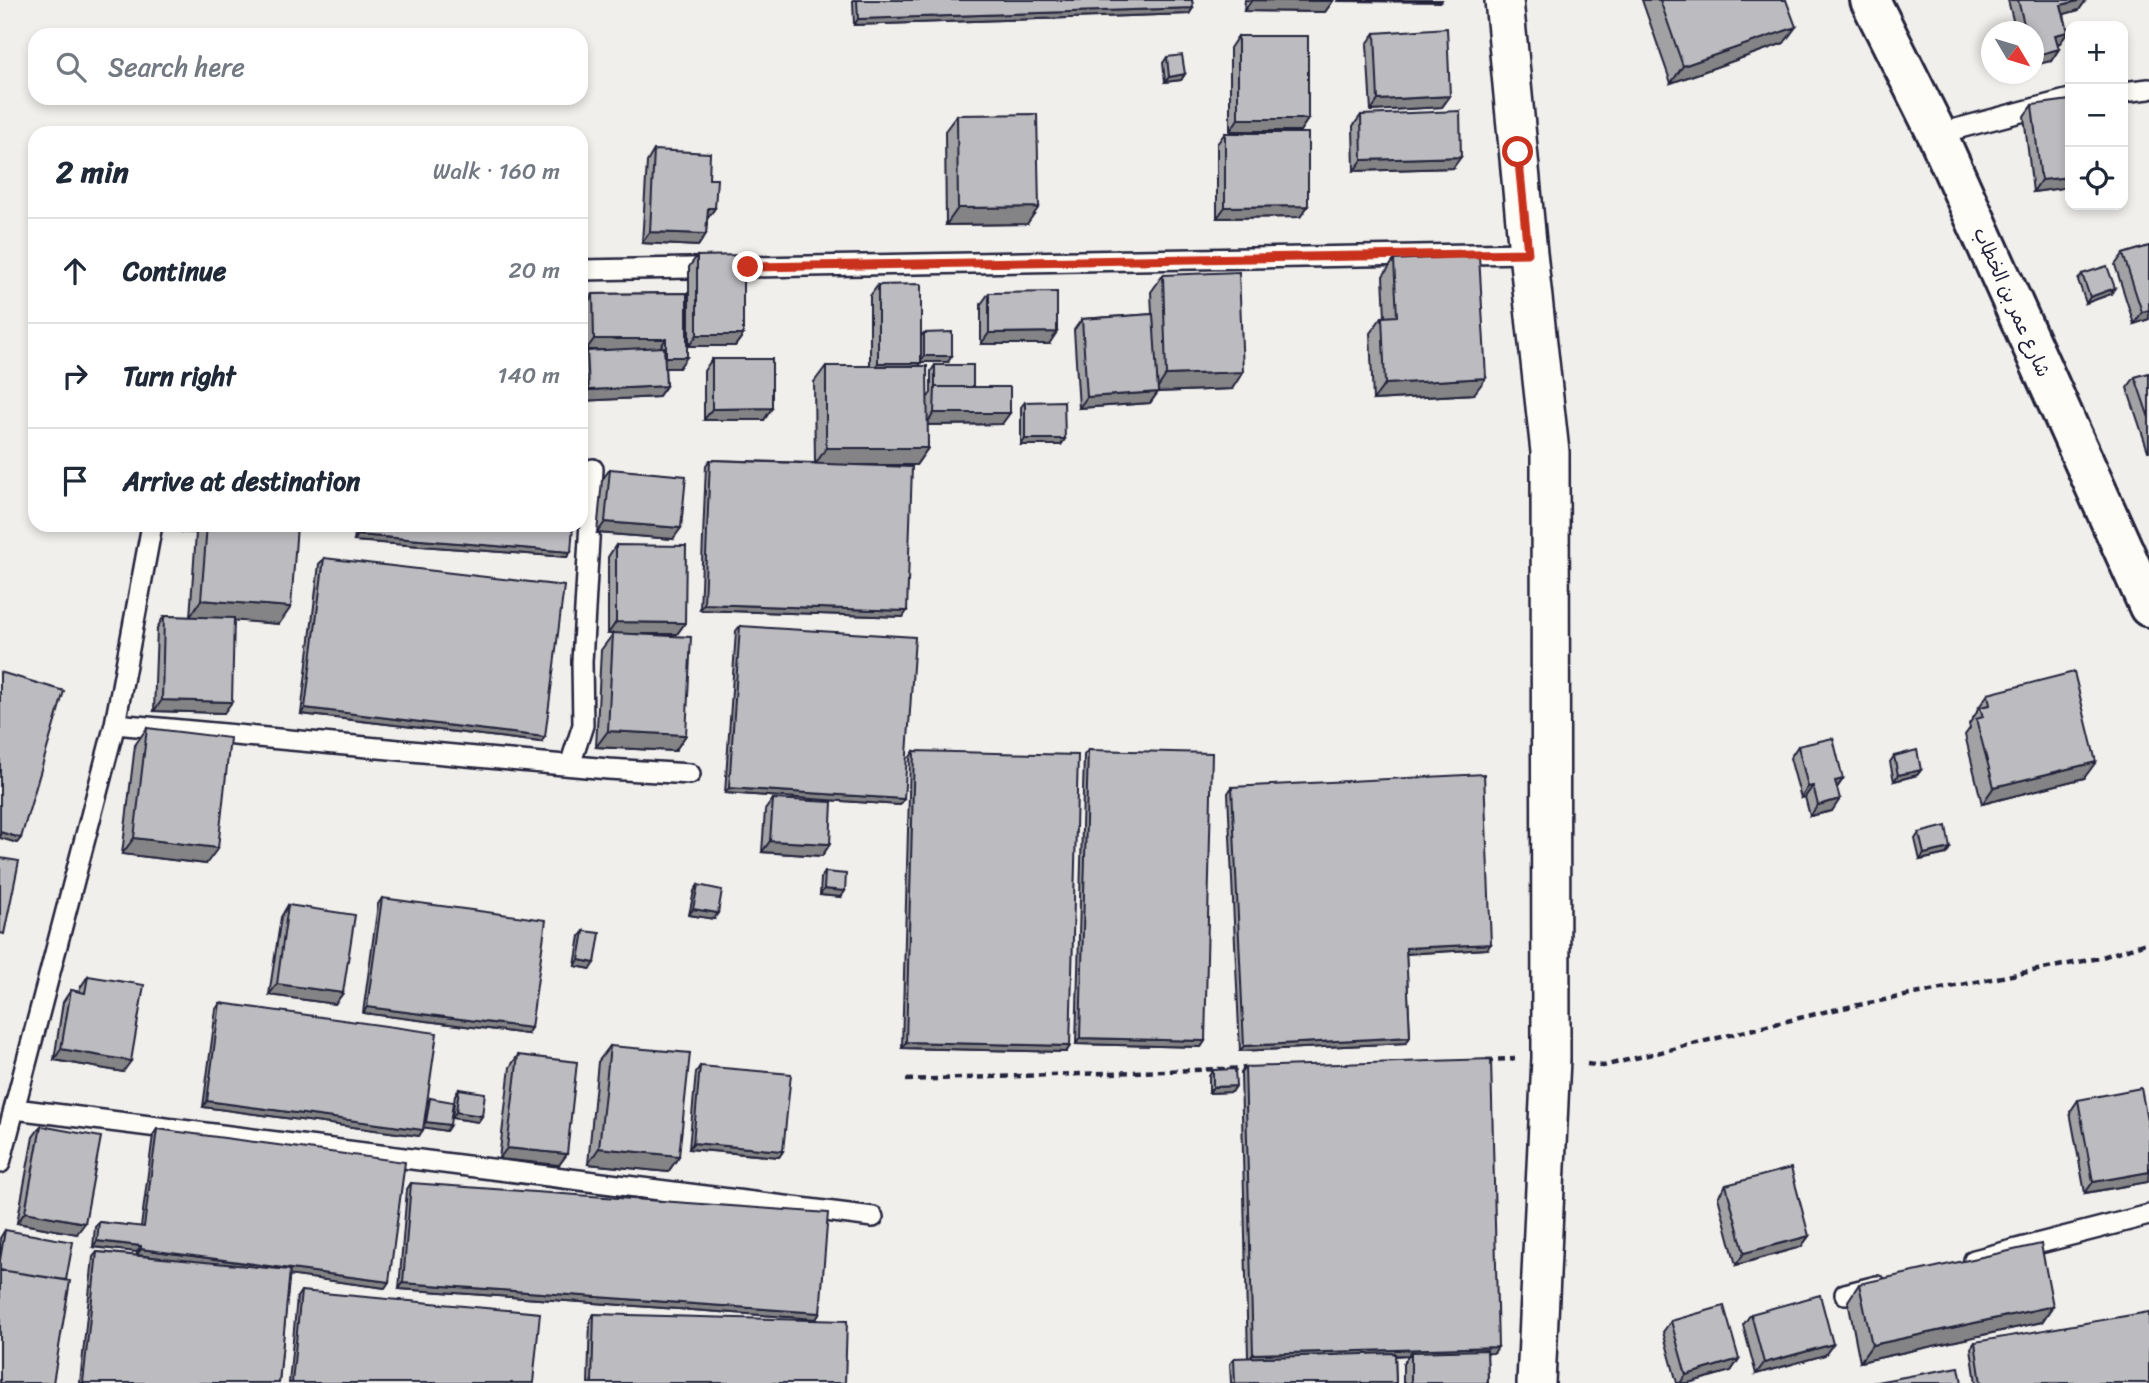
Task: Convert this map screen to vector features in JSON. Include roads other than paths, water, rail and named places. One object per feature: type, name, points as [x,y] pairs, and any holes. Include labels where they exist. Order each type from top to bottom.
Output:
[{"type":"main road","name":"شارع عمر بن الخطاب","points":[[1870,0],[1937,134],[2149,607]]},
{"type":"street","points":[[1504,0],[1550,452],[1550,1058],[1536,1383]]},
{"type":"lane","points":[[2128,91],[2149,89]]},
{"type":"lane","points":[[1937,134],[2065,100]]},
{"type":"lane","points":[[588,270],[1528,253]]},
{"type":"lane","points":[[570,765],[583,725],[582,662],[593,469]]},
{"type":"lane","points":[[0,1163],[115,724],[151,532]]},
{"type":"lane","points":[[115,724],[690,774]]},
{"type":"lane","points":[[15,1109],[873,1217]]},
{"type":"lane","points":[[1951,1266],[2149,1214]]},
{"type":"lane","points":[[1844,1294],[1898,1280]]}]
